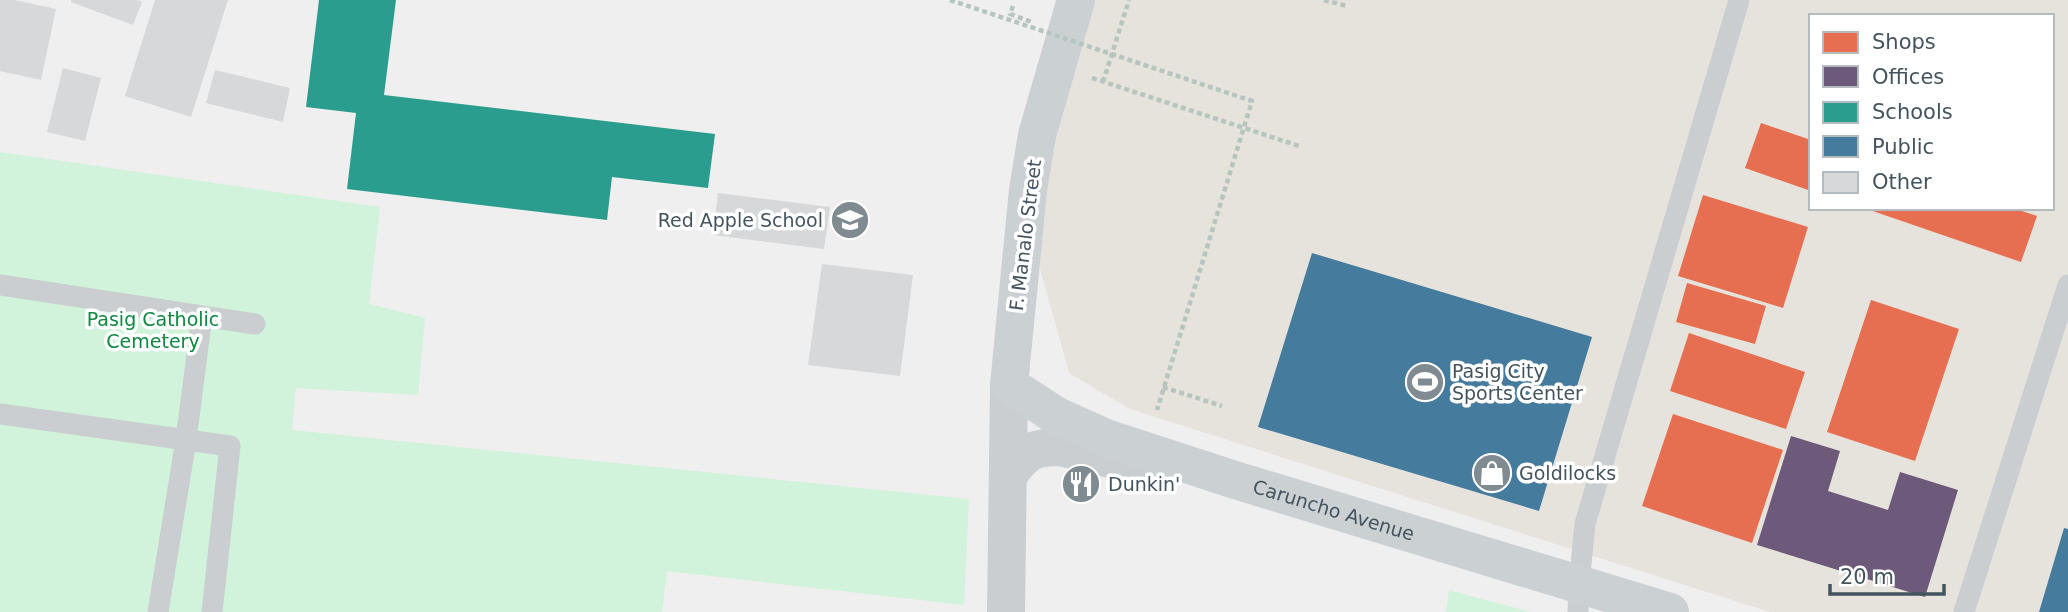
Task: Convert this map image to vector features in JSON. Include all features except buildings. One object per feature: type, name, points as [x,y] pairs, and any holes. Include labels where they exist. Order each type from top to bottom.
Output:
[{"type":"main road","name":"F. Manalo Street","points":[[1009,385],[1028,190],[1038,135],[1076,0]]},
{"type":"main road","name":"Caruncho Avenue","points":[[1009,385],[1032,402],[1078,427],[1106,438],[1578,598],[1670,612]]},
{"type":"street","name":"F. Manalo Street","points":[[1006,612],[1009,385]]},
{"type":"street","points":[[1008,476],[1027,452],[1060,447],[1201,481],[1235,480]]},
{"type":"lane","points":[[1578,598],[1585,524],[1739,0]]},
{"type":"lane","points":[[0,285],[255,324]]},
{"type":"lane","points":[[1964,612],[2068,285]]},
{"type":"lane","points":[[158,612],[186,440],[202,316]]},
{"type":"lane","points":[[0,414],[230,446],[212,612]]},
{"type":"path","points":[[950,0],[1252,101],[1157,410]]},
{"type":"path","points":[[1103,82],[1129,0]]},
{"type":"path","points":[[1324,0],[1348,6]]},
{"type":"path","points":[[1013,6],[1010,14],[1041,25]]},
{"type":"path","points":[[1091,78],[1299,146]]},
{"type":"path","points":[[1163,387],[1222,405]]},
{"type":"shaded area","points":[[1094,0],[2068,0],[2068,612],[1770,612],[1130,409],[1069,373],[1040,268],[1044,159]]},
{"type":"green space","name":"Pasig Catholic Cemetery","points":[[0,152],[380,207],[369,304],[425,318],[418,395],[296,388],[292,430],[969,499],[964,605],[667,571],[662,612],[0,612]]},
{"type":"green space","points":[[1449,590],[1531,612],[1446,612]]},
{"type":"place","name":"Red Apple School","points":[[850,220]]},
{"type":"place","name":"Pasig City Sports Center","points":[[1425,382]]},
{"type":"place","name":"Goldilocks","points":[[1492,473]]},
{"type":"place","name":"Dunkin'","points":[[1081,484]]}]
